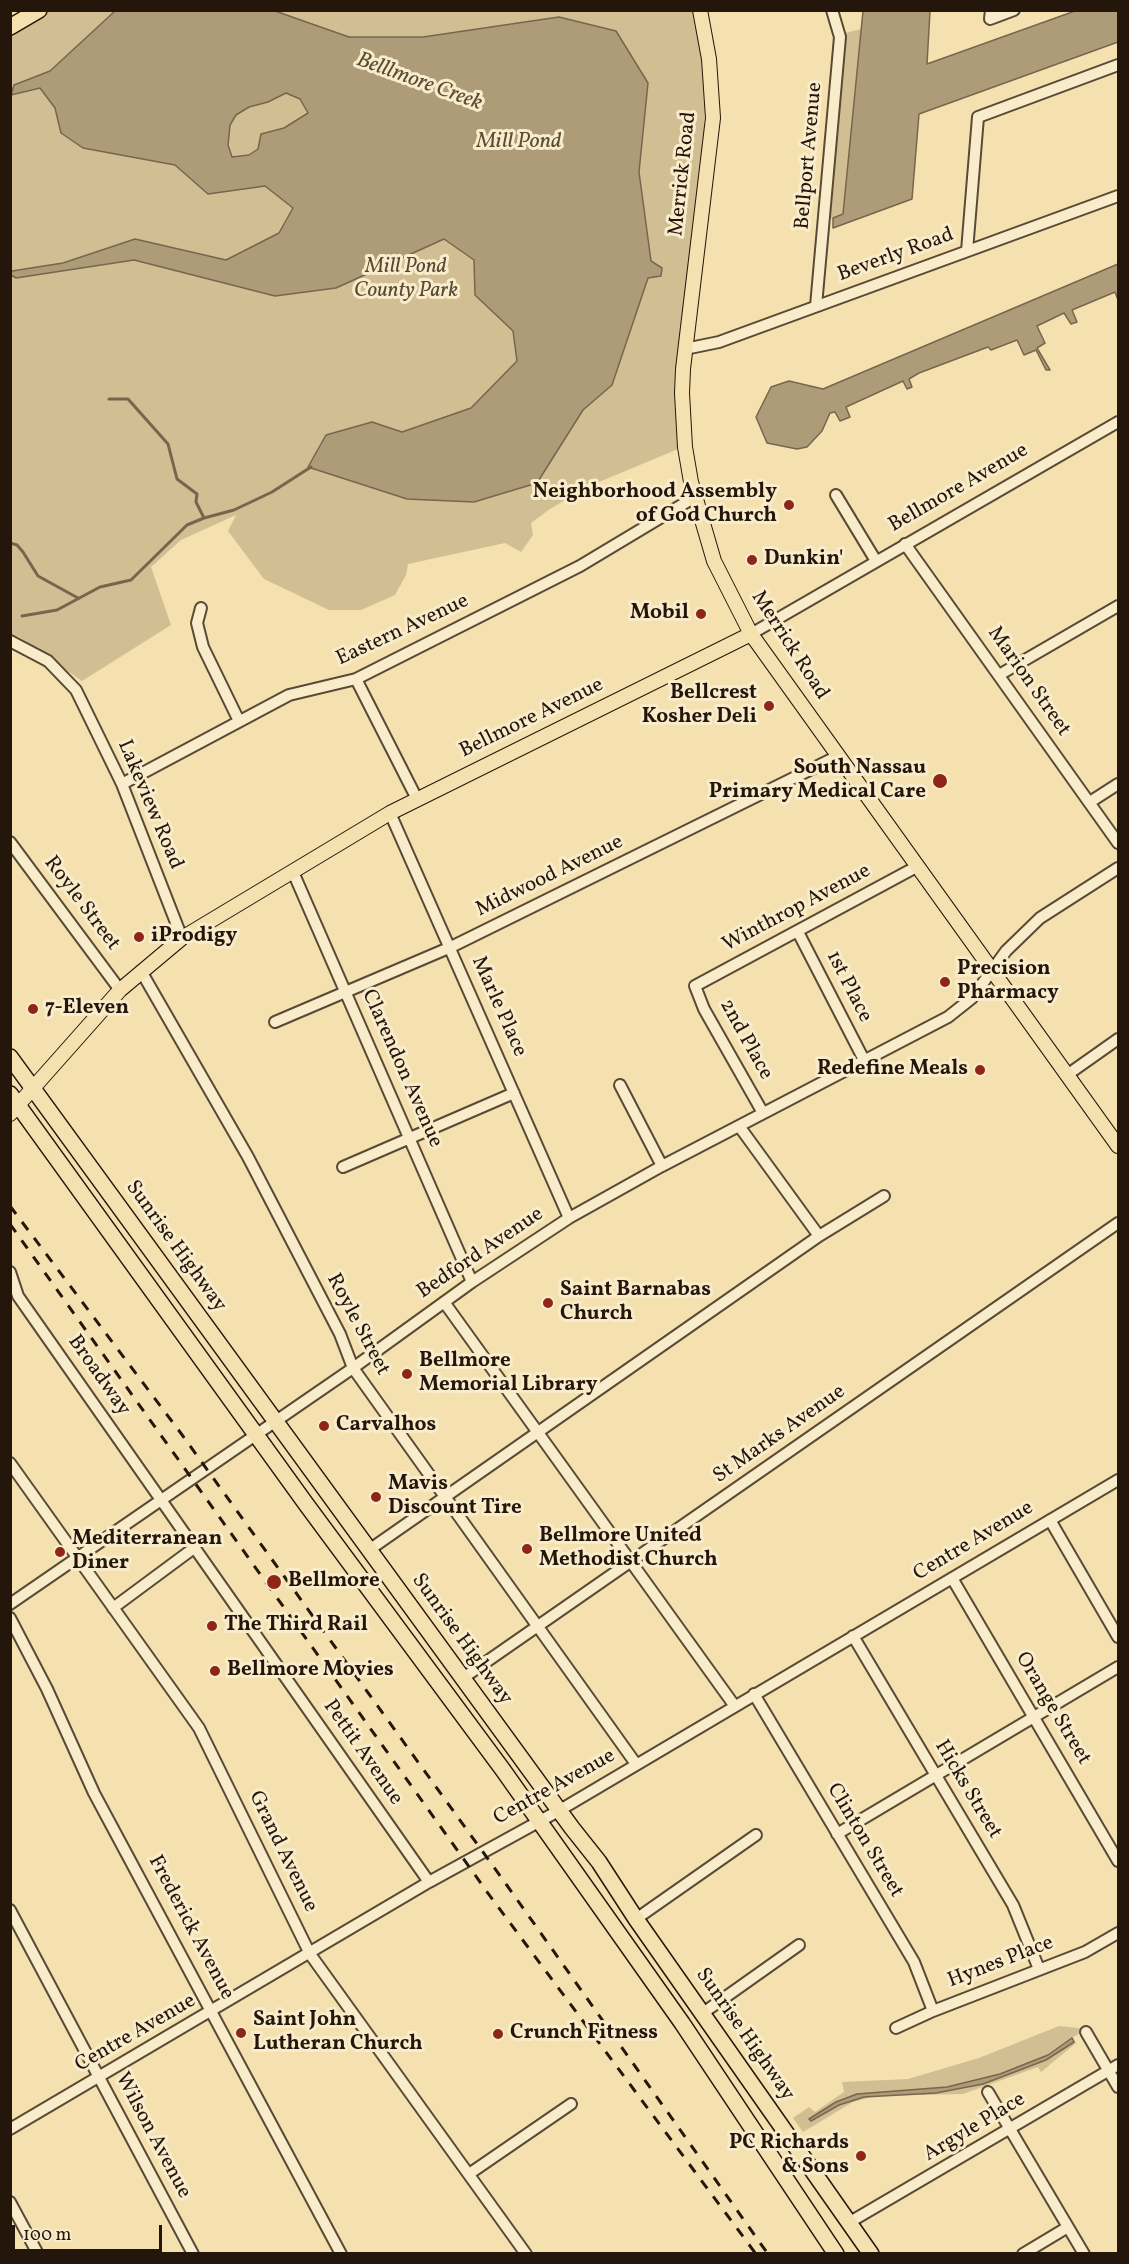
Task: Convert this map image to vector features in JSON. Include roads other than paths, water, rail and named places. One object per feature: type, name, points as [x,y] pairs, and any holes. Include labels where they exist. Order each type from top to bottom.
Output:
[{"type":"highway","points":[[10,27],[39,10]]},
{"type":"highway","name":"Sunrise Highway","points":[[10,1056],[599,1862],[636,1919],[871,2253]]},
{"type":"highway","name":"Sunrise Highway","points":[[13,1104],[538,1821],[682,2023],[836,2253]]},
{"type":"main road","name":"Merrick Road","points":[[700,10],[709,59],[713,118],[685,349],[682,393],[685,447],[694,497],[717,569],[751,634],[1119,1146]]},
{"type":"main road","name":"Bellmore Avenue","points":[[13,1104],[33,1087],[120,990],[182,938],[390,813],[751,634]]},
{"type":"street","name":"Bellport Avenue","points":[[816,306],[840,37],[832,10]]},
{"type":"street","points":[[991,10],[990,19],[1014,10]]},
{"type":"street","points":[[967,250],[978,117],[1119,65]]},
{"type":"street","name":"Beverly Road","points":[[685,349],[720,342],[1119,196]]},
{"type":"street","name":"Bellmore Avenue","points":[[751,634],[1119,422]]},
{"type":"street","points":[[836,495],[876,561]]},
{"type":"street","name":"Eastern Avenue","points":[[122,784],[289,695],[356,679],[580,566],[694,497]]},
{"type":"street","name":"Marion Street","points":[[905,544],[1119,843]]},
{"type":"street","points":[[999,675],[1119,606]]},
{"type":"street","points":[[201,608],[197,623],[203,647],[238,721]]},
{"type":"street","name":"Lakeview Road","points":[[10,641],[48,661],[76,690],[122,784],[182,938]]},
{"type":"street","points":[[356,679],[417,799]]},
{"type":"street","name":"Midwood Avenue","points":[[275,1022],[451,947],[838,756]]},
{"type":"street","points":[[1090,802],[1119,784]]},
{"type":"street","name":"Marle Place","points":[[390,813],[569,1218]]},
{"type":"street","name":"Royle Street","points":[[10,842],[120,990]]},
{"type":"street","name":"Winthrop Avenue","points":[[695,986],[918,867]]},
{"type":"street","name":"Bedford Avenue","points":[[10,1604],[353,1368],[472,1282],[569,1218],[662,1166],[948,1017],[972,998],[1006,951],[1040,918],[1119,868]]},
{"type":"street","name":"Clarendon Avenue","points":[[293,872],[472,1282]]},
{"type":"street","name":"1st Place","points":[[798,932],[864,1060]]},
{"type":"street","name":"Royle Street","points":[[141,971],[248,1156],[340,1334],[353,1368],[636,1764]]},
{"type":"street","name":"2nd Place","points":[[695,986],[705,1009],[763,1113]]},
{"type":"street","points":[[1067,1075],[1119,1039]]},
{"type":"street","points":[[620,1085],[662,1166]]},
{"type":"street","points":[[343,1167],[514,1093]]},
{"type":"street","points":[[739,1126],[819,1236]]},
{"type":"street","points":[[369,1550],[819,1236],[884,1196]]},
{"type":"street","name":"St Marks Avenue","points":[[463,1678],[1119,1223]]},
{"type":"street","name":"Broadway","points":[[10,1272],[18,1296],[160,1500]]},
{"type":"street","points":[[444,1302],[734,1705]]},
{"type":"street","name":"Grand Avenue","points":[[10,1463],[199,1728],[310,1954],[526,2253]]},
{"type":"street","name":"Centre Avenue","points":[[10,2129],[429,1882],[560,1810],[734,1705],[1119,1480]]},
{"type":"street","name":"Pettit Avenue","points":[[160,1500],[429,1882]]},
{"type":"street","points":[[1050,1520],[1119,1637]]},
{"type":"street","points":[[113,1608],[194,1548]]},
{"type":"street","name":"Orange Street","points":[[952,1578],[1118,1856]]},
{"type":"street","name":"Frederick Avenue","points":[[10,1618],[47,1689],[94,1793],[341,2253]]},
{"type":"street","name":"Hicks Street","points":[[853,1636],[1013,1905],[1039,1969]]},
{"type":"street","points":[[837,1834],[1119,1667]]},
{"type":"street","name":"Clinton Street","points":[[754,1694],[914,1962],[933,2011]]},
{"type":"street","points":[[636,1919],[756,1835]]},
{"type":"street","name":"Wilson Avenue","points":[[10,1910],[193,2253]]},
{"type":"street","name":"Hynes Place","points":[[896,2028],[933,2011],[1085,1952],[1119,1933]]},
{"type":"street","points":[[703,2013],[799,1945]]},
{"type":"street","points":[[1086,2032],[1114,2068],[1119,2087]]},
{"type":"street","name":"Argyle Place","points":[[850,2222],[1114,2068]]},
{"type":"street","points":[[988,2092],[1084,2253]]},
{"type":"street","points":[[469,2174],[571,2104]]},
{"type":"street","points":[[10,2202],[38,2253]]},
{"type":"street","points":[[1023,2253],[1068,2227]]},
{"type":"water","name":"Mill Pond","points":[[115,11],[275,11],[349,37],[423,37],[559,17],[616,31],[648,83],[639,172],[651,261],[662,268],[661,276],[648,278],[612,385],[583,410],[537,483],[474,502],[407,499],[308,467],[326,435],[372,422],[402,432],[471,408],[517,361],[513,331],[475,295],[474,260],[444,239],[336,288],[275,296],[134,260],[16,278],[11,275],[12,271],[63,263],[135,239],[226,260],[279,233],[293,208],[265,186],[208,194],[175,165],[83,148],[61,133],[55,108],[40,88],[11,95],[14,85],[50,71]],"holes":[[[286,93],[300,99],[308,113],[284,128],[261,134],[258,149],[249,155],[232,157],[228,145],[230,125],[236,115],[249,107],[268,102]]]},
{"type":"water","points":[[863,11],[930,11],[927,64],[1075,11],[1118,11],[1118,42],[919,114],[912,199],[833,228],[833,218],[843,214]]},
{"type":"water","points":[[1118,264],[1118,300],[1115,292],[1072,310],[1077,322],[1071,324],[1064,313],[1037,326],[1045,343],[1037,348],[1050,370],[1046,370],[1036,350],[1024,355],[1017,340],[991,350],[988,347],[919,373],[909,379],[912,387],[907,389],[903,381],[846,407],[850,417],[840,421],[835,412],[830,413],[822,431],[807,447],[797,449],[767,443],[756,417],[771,387],[789,381],[823,389]]},
{"type":"water","points":[[1072,2038],[1074,2042],[1046,2060],[983,2084],[936,2093],[864,2097],[839,2105],[811,2121],[809,2119],[836,2102],[857,2094],[947,2087],[1000,2074],[1048,2055]]},
{"type":"waterway","points":[[109,399],[128,399],[168,444],[177,479],[197,494],[196,502],[204,518],[234,510],[272,492],[311,467]]},
{"type":"waterway","points":[[22,616],[57,610],[100,587],[131,580],[187,525],[204,518]]},
{"type":"waterway","points":[[10,543],[17,545],[23,552],[38,576],[78,598]]},
{"type":"railway","points":[[10,1206],[180,1432],[506,1884],[768,2254]]},
{"type":"railway","points":[[10,1224],[490,1896],[756,2254]]},
{"type":"place","name":"Neighborhood Assembly of God Church","points":[[789,505]]},
{"type":"place","name":"Dunkin'","points":[[752,560]]},
{"type":"place","name":"Mobil","points":[[701,614]]},
{"type":"place","name":"Bellcrest Kosher Deli","points":[[769,706]]},
{"type":"place","name":"South Nassau Primary Medical Care","points":[[940,781]]},
{"type":"place","name":"iProdigy","points":[[139,937]]},
{"type":"place","name":"Precision Pharmacy","points":[[945,982]]},
{"type":"place","name":"7-Eleven","points":[[33,1009]]},
{"type":"place","name":"Redefine Meals","points":[[980,1070]]},
{"type":"place","name":"Saint Barnabas Church","points":[[548,1303]]},
{"type":"place","name":"Bellmore Memorial Library","points":[[407,1374]]},
{"type":"place","name":"Carvalhos","points":[[324,1426]]},
{"type":"place","name":"Mavis Discount Tire","points":[[376,1497]]},
{"type":"place","name":"Bellmore United Methodist Church","points":[[527,1549]]},
{"type":"place","name":"Mediterranean Diner","points":[[60,1552]]},
{"type":"place","name":"Bellmore","points":[[274,1582]]},
{"type":"place","name":"The Third Rail","points":[[212,1626]]},
{"type":"place","name":"Bellmore Movies","points":[[215,1671]]},
{"type":"place","name":"Saint John Lutheran Church","points":[[241,2033]]},
{"type":"place","name":"Crunch Fitness","points":[[498,2034]]},
{"type":"place","name":"PC Richards & Sons","points":[[861,2156]]},
{"type":"water label","name":"Belllmore Creek","points":[[419,83]]},
{"type":"park label","name":"Mill Pond County Park","points":[[406,280]]}]
